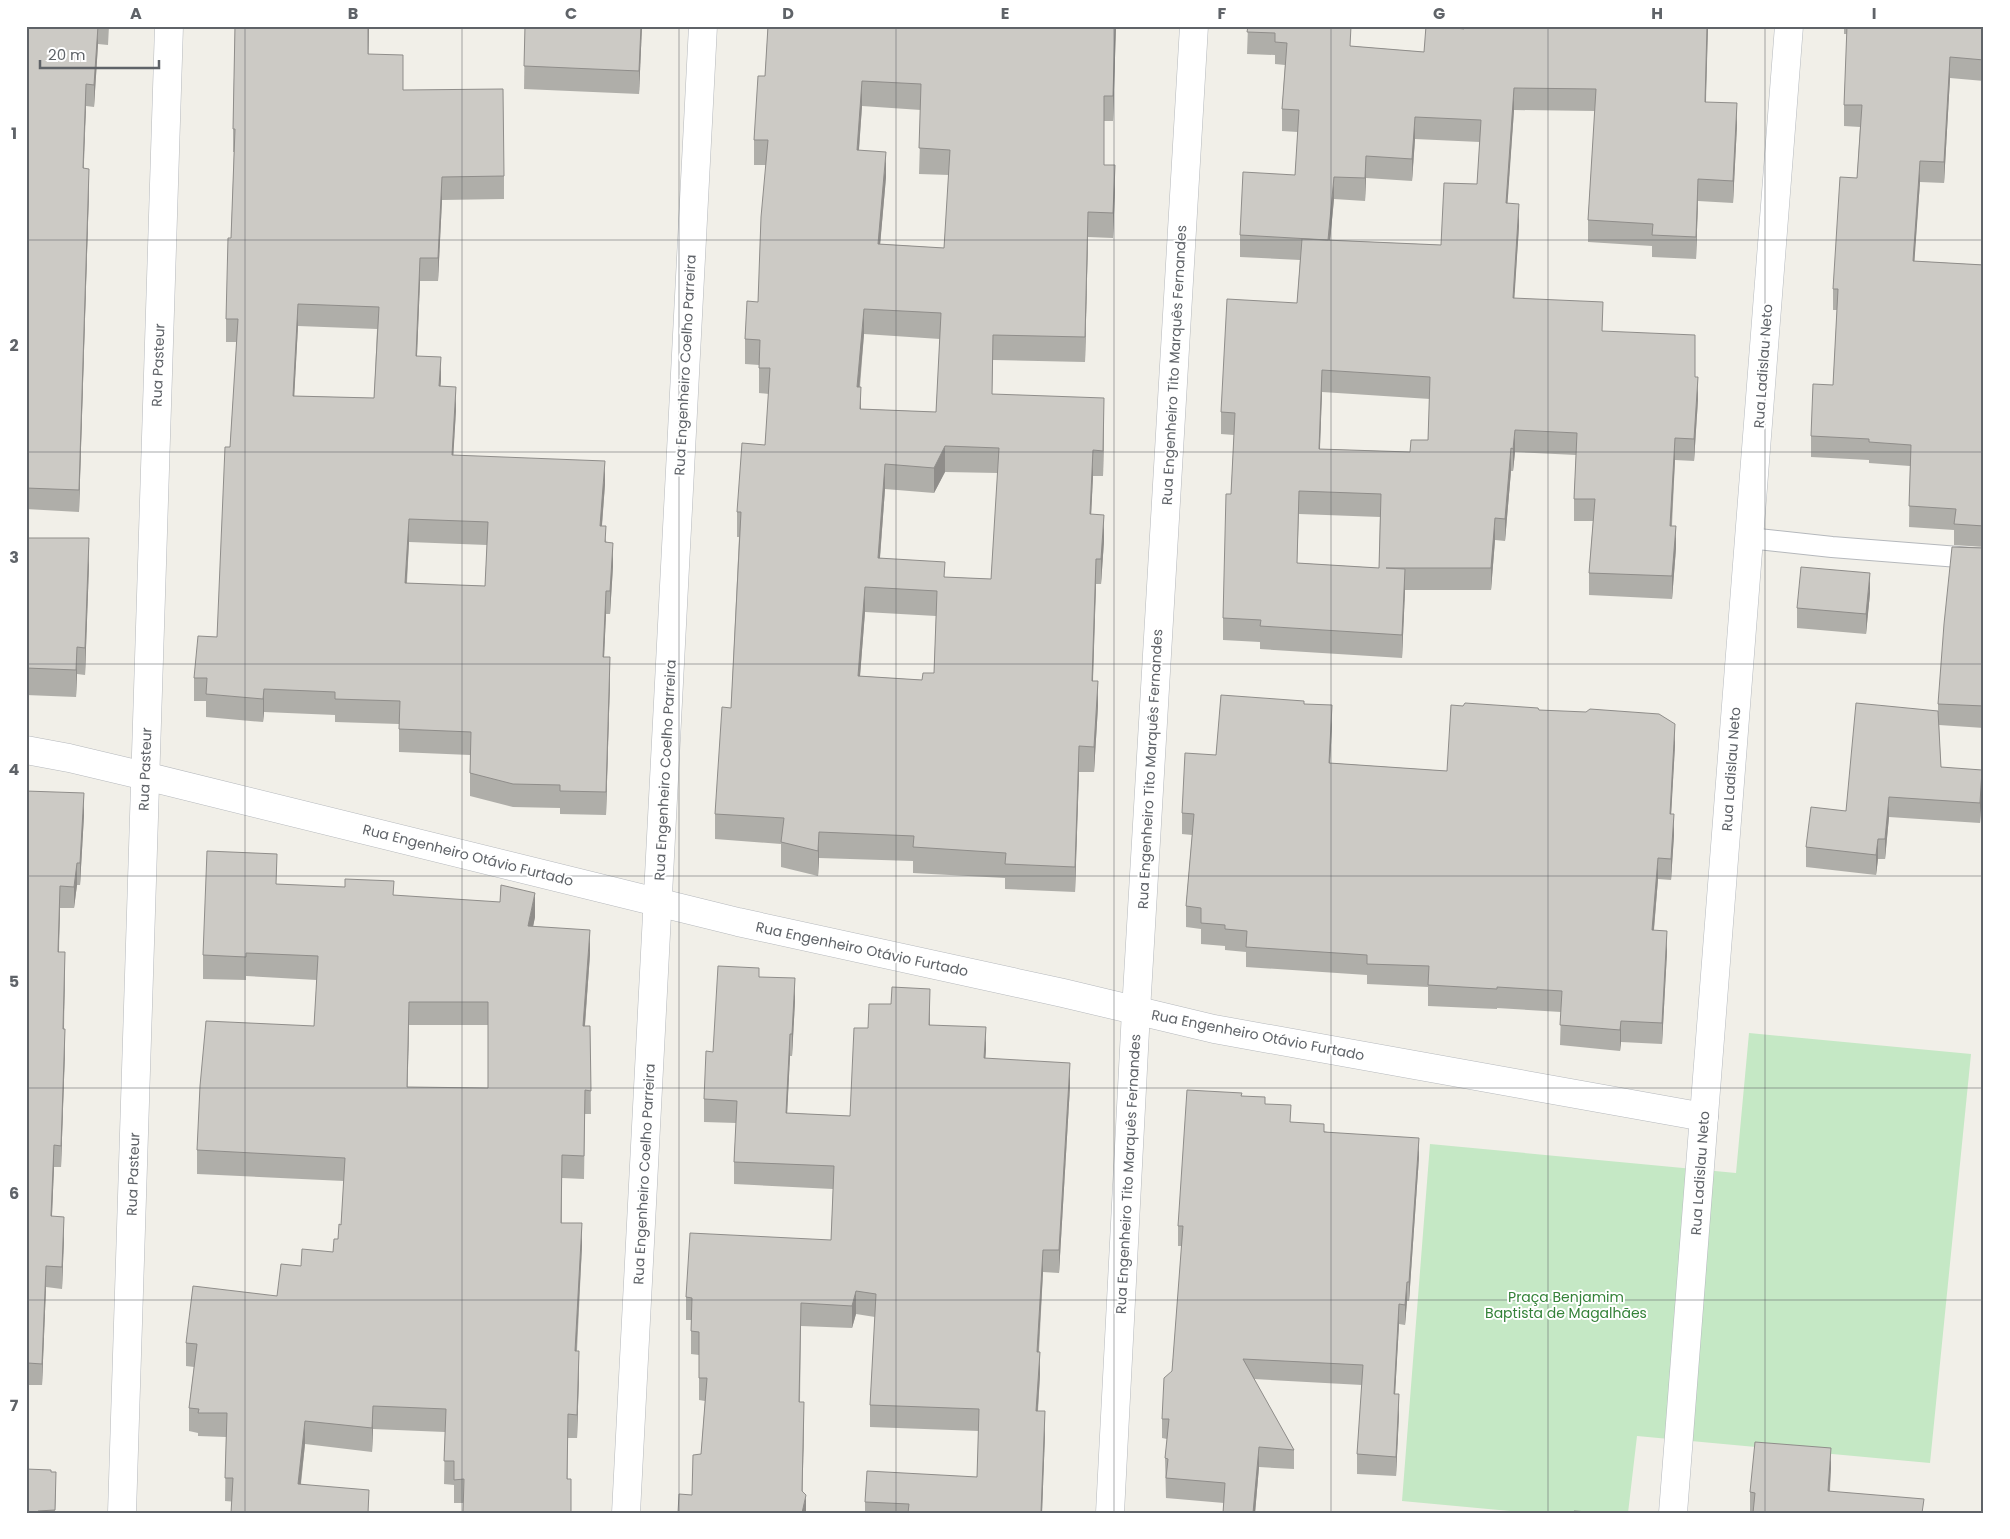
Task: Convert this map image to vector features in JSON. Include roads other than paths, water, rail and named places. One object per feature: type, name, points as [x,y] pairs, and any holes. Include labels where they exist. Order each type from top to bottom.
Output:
[{"type":"street","name":"Rua Pasteur","points":[[122,1513],[169,26]]},
{"type":"street","name":"Rua Engenheiro Coelho Parreira","points":[[626,1513],[703,26]]},
{"type":"street","name":"Rua Engenheiro Tito Marquês Fernandes","points":[[1110,1513],[1136,1011],[1194,26]]},
{"type":"street","name":"Rua Ladislau Neto","points":[[1673,1513],[1789,26]]},
{"type":"street","name":"Rua Engenheiro Otávio Furtado","points":[[26,750],[145,776],[658,902],[1214,1029],[1704,1117]]},
{"type":"lane","points":[[1749,538],[1984,560]]},
{"type":"park label","name":"Praça Benjamim Baptista de Magalhães","points":[[1566,1305]]}]
